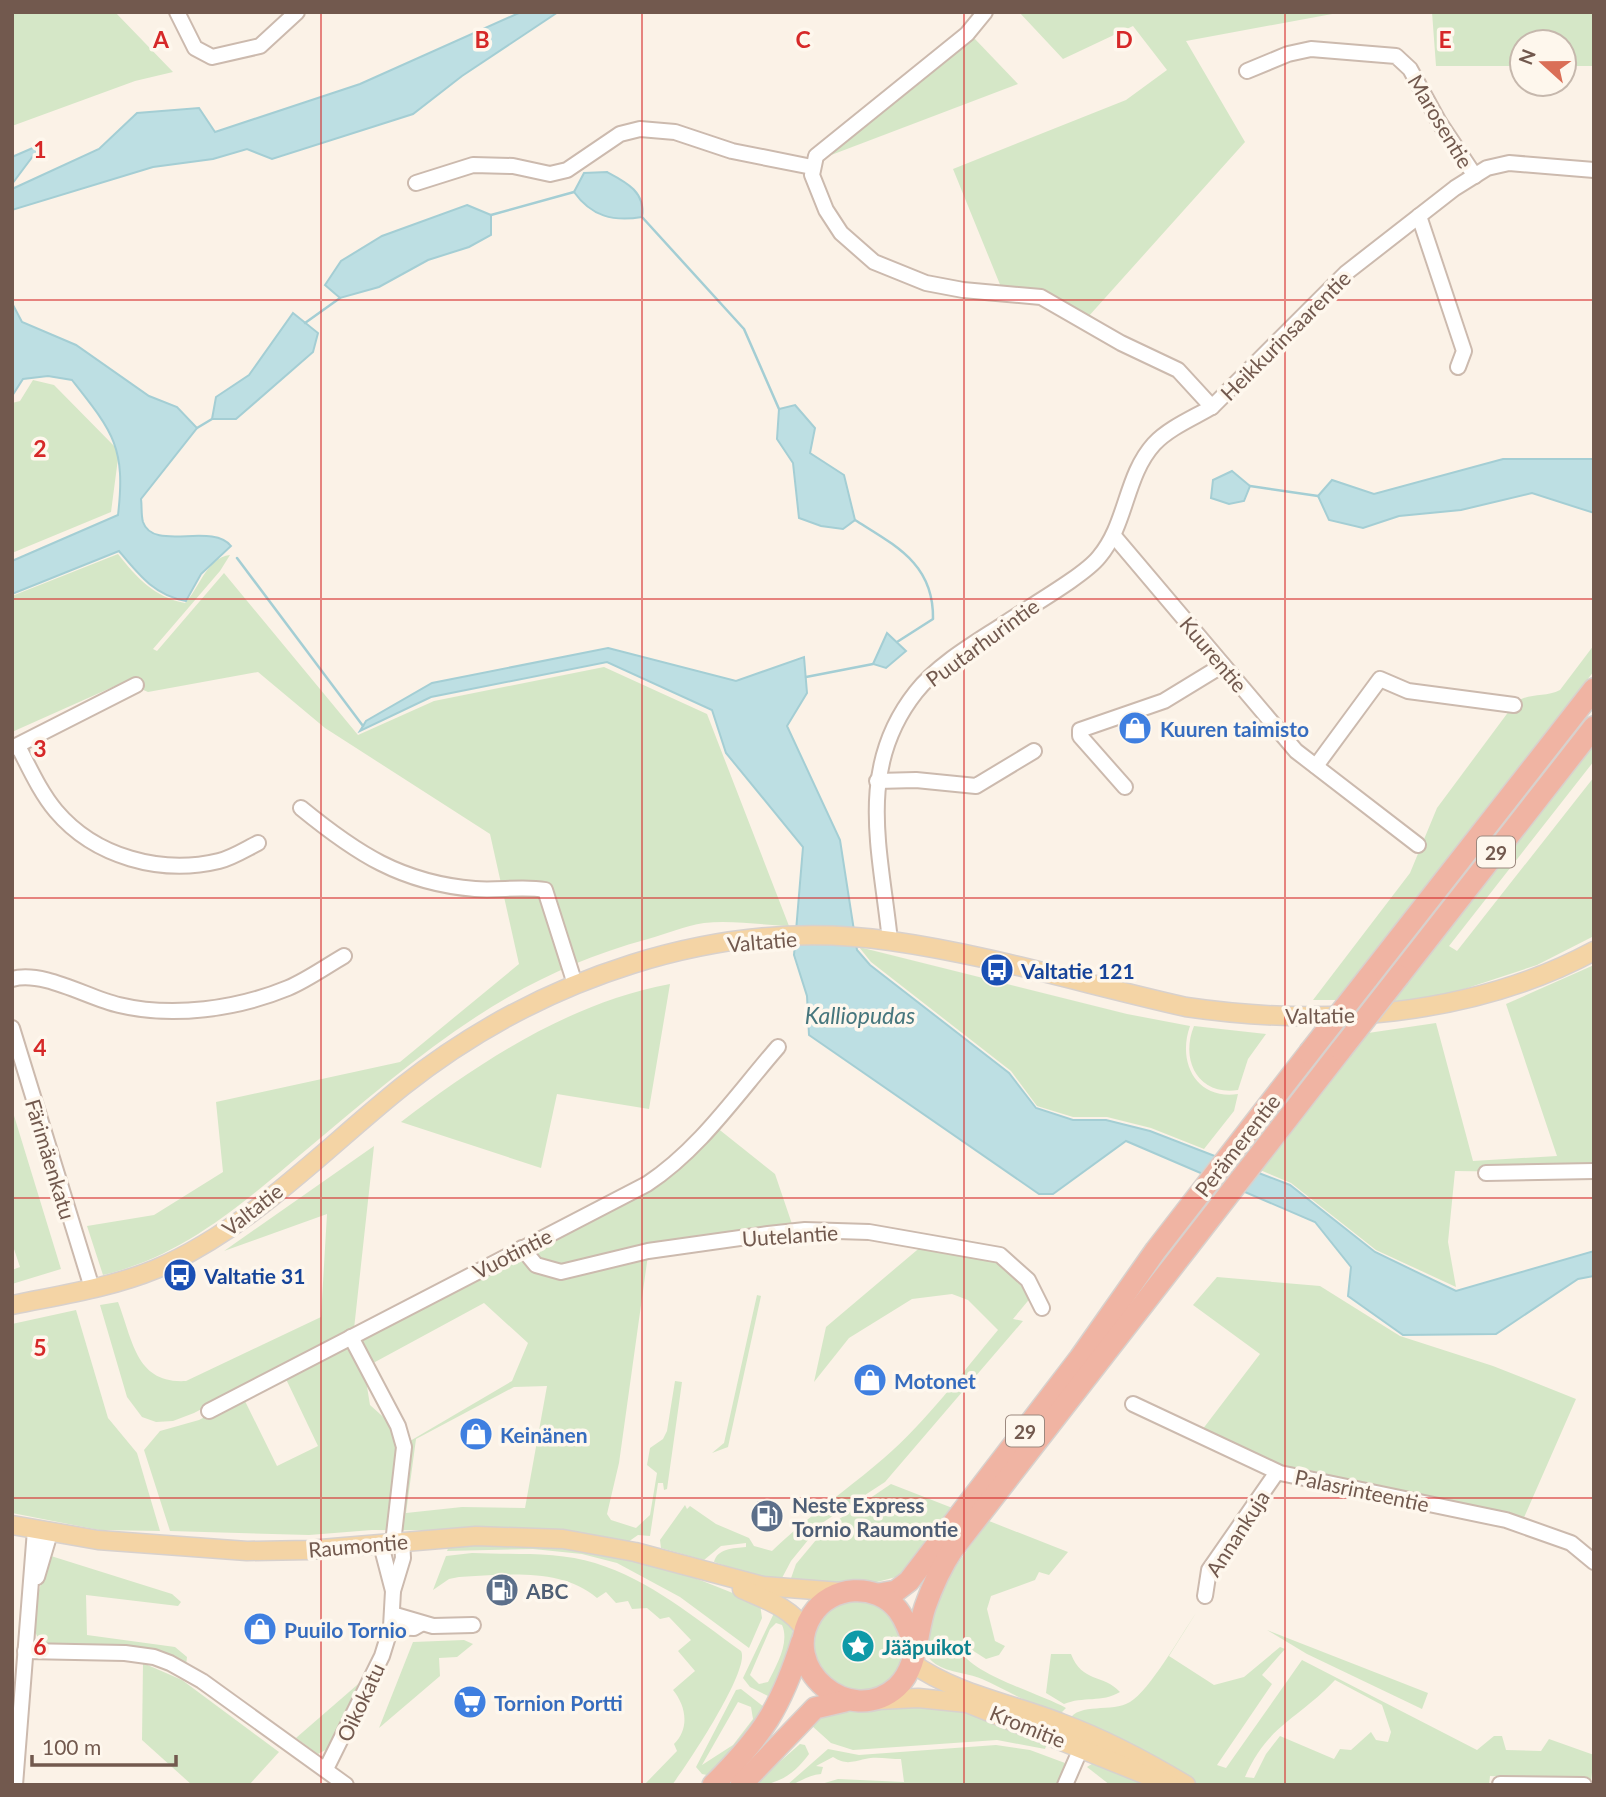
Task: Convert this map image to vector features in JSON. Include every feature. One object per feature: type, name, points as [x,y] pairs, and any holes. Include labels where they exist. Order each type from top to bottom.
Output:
[{"type":"highway","name":"Perämerentie","points":[[879,1594],[896,1591],[909,1581],[1080,1358],[1134,1280],[1241,1140],[1594,689]]},
{"type":"highway","name":"Perämerentie","points":[[914,1656],[925,1607],[953,1549],[1594,727]]},
{"type":"highway","name":"29","points":[[841,1592],[879,1594]]},
{"type":"highway","points":[[713,1785],[760,1735],[773,1716],[784,1696],[804,1635],[819,1606],[841,1592]]},
{"type":"highway","points":[[879,1594],[898,1610],[914,1656]]},
{"type":"highway","points":[[804,1635],[813,1674],[830,1693],[845,1701]]},
{"type":"highway","name":"29","points":[[878,1700],[900,1684],[914,1656]]},
{"type":"highway","points":[[741,1785],[816,1709],[845,1701],[878,1700]]},
{"type":"main road","name":"Valtatie","points":[[12,1306],[155,1270],[219,1236],[444,1055],[506,1017],[575,984],[672,954],[747,940],[786,937],[860,938],[890,941],[1186,1007],[1274,1016],[1351,1016],[1450,1002],[1540,974],[1594,951]]},
{"type":"main road","name":"Raumontie","points":[[12,1525],[145,1545],[247,1551],[475,1536],[563,1539],[624,1549],[763,1586],[841,1592]]},
{"type":"main road","name":"Raumontie","points":[[701,1570],[782,1607],[793,1615],[804,1635]]},
{"type":"main road","name":"Kromitie","points":[[914,1656],[937,1678],[1084,1741],[1171,1785]]},
{"type":"main road","name":"Kromitie","points":[[878,1700],[918,1698],[967,1703],[1135,1755],[1186,1785]]},
{"type":"street","points":[[177,12],[195,48],[212,57],[260,46],[298,12]]},
{"type":"street","points":[[416,183],[473,165],[503,165],[550,174],[567,170],[620,134],[640,129],[675,132],[733,151],[812,167],[816,156],[967,34],[985,12]]},
{"type":"street","name":"Marosentie","points":[[1247,71],[1288,54],[1311,49],[1396,55],[1410,69],[1439,122],[1475,176]]},
{"type":"street","name":"Heikkurinsaarentie","points":[[812,167],[815,182],[835,225],[874,262],[926,283],[963,290],[1041,297],[1121,343],[1178,370],[1212,407],[1346,273],[1475,176],[1487,169],[1509,163],[1594,170]]},
{"type":"street","points":[[1419,216],[1464,351],[1458,367]]},
{"type":"street","name":"Puutarhurintie","points":[[890,941],[877,838],[877,781],[884,751],[917,690],[960,654],[1098,560],[1114,536],[1138,470],[1154,444],[1212,407]]},
{"type":"street","name":"Kuurentie","points":[[1114,536],[1296,751],[1418,845]]},
{"type":"street","points":[[1125,787],[1080,736],[1080,730],[1164,701],[1223,665]]},
{"type":"street","points":[[1316,766],[1380,679],[1408,691],[1514,705]]},
{"type":"street","points":[[136,685],[15,747],[54,808],[82,836],[147,863],[185,867],[221,861],[258,843]]},
{"type":"street","points":[[877,781],[916,780],[976,786],[1034,751]]},
{"type":"street","points":[[301,808],[345,845],[398,873],[453,888],[499,892],[545,890],[575,984]]},
{"type":"street","points":[[12,979],[34,976],[120,1006],[195,1010],[233,1004],[288,988],[344,957]]},
{"type":"street","name":"Färimäenkatu","points":[[12,1028],[92,1288]]},
{"type":"street","name":"Vuotintie","points":[[209,1411],[670,1168],[778,1046]]},
{"type":"street","points":[[1486,1173],[1594,1171]]},
{"type":"street","name":"Uutelantie","points":[[522,1248],[536,1265],[561,1272],[648,1251],[768,1234],[805,1230],[869,1231],[1000,1255],[1028,1280],[1042,1308]]},
{"type":"street","points":[[351,1337],[398,1426],[404,1447],[392,1543]]},
{"type":"street","name":"Palasrinteentie","points":[[1133,1404],[1277,1472],[1304,1480],[1506,1520],[1571,1543],[1594,1562]]},
{"type":"street","name":"Annankuja","points":[[1205,1596],[1209,1570],[1277,1472]]},
{"type":"street","points":[[15,1785],[16,1725],[31,1595],[43,1531]]},
{"type":"street","name":"Oikokatu","points":[[326,1769],[371,1682],[392,1620],[392,1543]]},
{"type":"street","name":"Oikokatu","points":[[392,1543],[403,1558],[393,1591]]},
{"type":"street","points":[[392,1620],[414,1628],[421,1624],[473,1625]]},
{"type":"street","points":[[25,1651],[125,1653],[154,1657],[170,1663],[202,1681],[346,1785]]},
{"type":"street","points":[[1065,1785],[1084,1741]]},
{"type":"street","points":[[1500,1784],[1584,1785]]},
{"type":"green space","points":[[12,12],[115,12],[173,72],[135,81],[12,126]]},
{"type":"green space","points":[[1019,12],[1343,12],[1186,41],[1245,142],[1088,317],[1001,287],[953,169],[1126,100],[1167,70],[1133,26],[1063,59]]},
{"type":"green space","points":[[1432,12],[1594,12],[1594,66],[1578,66],[1578,28],[1508,28],[1508,66],[1436,66]]},
{"type":"green space","points":[[974,38],[1018,84],[818,160]]},
{"type":"green space","points":[[33,380],[54,385],[119,451],[111,512],[12,553],[12,403],[20,401]]},
{"type":"green space","points":[[118,554],[132,571],[155,591],[185,603],[209,568],[222,557],[230,555],[220,571],[153,649],[157,651],[224,573],[358,735],[434,701],[604,667],[707,714],[789,926],[725,922],[697,924],[596,956],[548,976],[503,1000],[421,1056],[232,1211],[184,1243],[158,1256],[103,1275],[87,1226],[154,1215],[223,1172],[216,1102],[400,1062],[519,964],[490,834],[325,728],[258,672],[148,692],[132,685],[115,686],[12,732],[12,596]]},
{"type":"green space","points":[[1594,645],[1594,671],[1339,1000],[1313,1000],[1410,873],[1437,808],[1515,703],[1525,697],[1560,690]]},
{"type":"green space","points":[[1594,744],[1594,761],[1449,946],[1457,951],[1594,777],[1594,936],[1537,965],[1443,996],[1389,1003]]},
{"type":"green space","points":[[859,947],[1127,1014],[1190,1026],[1186,1053],[1193,1076],[1211,1091],[1238,1094],[1234,1111],[1204,1149],[1151,1128],[1107,1117],[1073,1117],[1037,1106],[1011,1071],[871,962]]},
{"type":"green space","points":[[1594,965],[1594,1173],[1455,1171],[1448,1242],[1456,1287],[1376,1250],[1291,1183],[1260,1170],[1368,1033],[1436,1023],[1473,1161],[1557,1156],[1506,1004]]},
{"type":"green space","points":[[670,984],[649,1109],[557,1094],[541,1168],[401,1122],[463,1077],[528,1037],[597,1005]]},
{"type":"green space","points":[[1194,1026],[1266,1034],[1248,1059],[1238,1090],[1212,1087],[1196,1073],[1189,1051]]},
{"type":"green space","points":[[12,1109],[61,1269],[12,1284],[12,1270],[20,1267],[12,1243]]},
{"type":"green space","points":[[716,1127],[775,1174],[792,1224],[554,1269],[526,1250],[651,1187]]},
{"type":"green space","points":[[374,1146],[354,1329],[194,1413],[173,1421],[156,1422],[142,1417],[127,1397],[100,1305],[118,1302],[133,1345],[146,1368],[169,1380],[186,1381],[321,1317],[327,1214],[224,1251]]},
{"type":"green space","points":[[923,1245],[998,1260],[1012,1271],[1032,1296],[1013,1319],[1023,1321],[885,1482],[822,1523],[791,1561],[782,1578],[777,1578],[776,1582],[714,1562],[718,1554],[746,1547],[746,1543],[721,1546],[704,1560],[661,1548],[660,1540],[685,1505],[687,1509],[690,1506],[716,1524],[749,1538],[754,1546],[772,1551],[900,1444],[943,1397],[998,1330],[968,1300],[952,1294],[912,1299],[849,1338],[814,1382],[826,1327]]},
{"type":"green space","points":[[518,1255],[530,1268],[545,1275],[562,1277],[597,1271],[648,1255],[619,1463],[607,1514],[611,1520],[636,1528],[650,1515],[657,1473],[647,1465],[650,1448],[663,1439],[667,1431],[675,1381],[682,1382],[667,1489],[664,1490],[663,1483],[658,1483],[650,1536],[638,1535],[628,1542],[551,1531],[372,1530],[309,1535],[170,1531],[144,1450],[160,1431],[199,1420],[243,1397],[277,1466],[318,1446],[285,1377]],"holes":[[[484,1303],[528,1343],[512,1381],[410,1441],[370,1405],[364,1368]],[[547,1386],[525,1508],[462,1507],[406,1513],[416,1439],[514,1387]]]},
{"type":"green space","points":[[1217,1277],[1320,1286],[1400,1336],[1493,1366],[1576,1399],[1522,1522],[1305,1476],[1199,1434],[1260,1354],[1193,1305]]},
{"type":"green space","points":[[757,1295],[761,1296],[728,1447],[712,1453],[724,1443]]},
{"type":"green space","points":[[76,1310],[108,1418],[137,1453],[160,1531],[99,1530],[12,1513],[12,1324]]},
{"type":"green space","points":[[891,1484],[955,1509],[903,1574],[877,1582],[789,1584],[796,1564],[826,1528]]},
{"type":"green space","points":[[989,1521],[1068,1552],[1049,1575],[1039,1572],[1035,1580],[991,1596],[987,1609],[995,1641],[1005,1646],[999,1655],[986,1659],[964,1645],[960,1649],[966,1658],[990,1675],[1066,1708],[1061,1713],[1031,1703],[982,1679],[944,1668],[933,1662],[925,1649],[925,1632],[941,1590]]},
{"type":"green space","points":[[472,1544],[575,1548],[623,1556],[669,1569],[760,1604],[762,1618],[749,1648],[680,1597],[617,1563],[582,1554],[533,1549],[447,1551],[449,1546]]},
{"type":"green space","points":[[472,1553],[565,1557],[615,1570],[671,1601],[741,1651],[741,1661],[727,1697],[672,1785],[644,1785],[677,1751],[674,1744],[682,1731],[684,1717],[681,1703],[673,1690],[695,1671],[678,1651],[691,1640],[669,1617],[660,1619],[647,1608],[632,1609],[628,1601],[616,1603],[606,1592],[597,1598],[583,1588],[549,1577],[459,1577],[449,1579],[433,1590],[446,1556]]},
{"type":"green space","points":[[51,1556],[172,1594],[181,1602],[178,1606],[86,1595],[87,1635],[175,1647],[187,1657],[186,1666],[44,1644],[38,1637],[34,1615],[39,1589]]},
{"type":"green space","points":[[862,1598],[892,1611],[906,1653],[894,1676],[881,1687],[864,1690],[839,1689],[812,1659],[815,1633],[822,1616],[828,1611]]},
{"type":"green space","points":[[776,1609],[792,1624],[793,1643],[774,1699],[750,1687],[743,1678]],"holes":[[[776,1623],[782,1625],[784,1639],[781,1654],[768,1682],[759,1684],[750,1675],[770,1629]]]},
{"type":"green space","points":[[1196,1613],[1169,1656],[1214,1685],[1244,1677],[1280,1647],[1285,1649],[1262,1675],[1272,1684],[1217,1765],[1226,1768],[1302,1660],[1477,1750],[1494,1736],[1502,1736],[1506,1750],[1541,1751],[1549,1739],[1594,1755],[1591,1781],[1490,1776],[1489,1785],[1195,1785],[1137,1750],[1069,1720],[1080,1711],[1123,1705],[1138,1696],[1156,1674]],"holes":[[[1335,1680],[1382,1705],[1391,1732],[1388,1742],[1376,1740],[1371,1732],[1351,1750],[1340,1749],[1334,1759],[1280,1736],[1266,1754],[1254,1778],[1245,1777],[1254,1759],[1274,1733]]]},
{"type":"green space","points":[[1267,1630],[1428,1693],[1422,1709],[1307,1654]]},
{"type":"green space","points":[[464,1640],[473,1644],[457,1657],[439,1658],[440,1676],[379,1728],[413,1642]]},
{"type":"green space","points":[[1051,1654],[1071,1654],[1081,1670],[1114,1686],[1120,1692],[1064,1704],[1046,1693]]},
{"type":"green space","points":[[143,1663],[182,1680],[279,1752],[249,1785],[192,1785],[142,1740]]},
{"type":"green space","points":[[364,1679],[331,1747],[318,1754],[296,1738]]},
{"type":"green space","points":[[741,1689],[768,1710],[738,1749],[707,1775],[702,1774],[696,1767],[736,1690]],"holes":[[[738,1702],[751,1707],[753,1719],[733,1745],[702,1765]]]},
{"type":"green space","points":[[900,1705],[959,1708],[1048,1741],[1045,1749],[997,1740],[853,1750],[831,1743],[811,1725],[819,1719],[841,1712]]},
{"type":"green space","points":[[800,1744],[805,1745],[809,1754],[792,1773],[771,1783],[753,1785]]},
{"type":"green space","points":[[996,1745],[1030,1750],[1065,1763],[1059,1785],[818,1785],[838,1779],[904,1782],[901,1759],[873,1758],[849,1762],[833,1757],[816,1766],[823,1767],[821,1774],[787,1785],[828,1749],[859,1755]]},
{"type":"green space","points":[[1095,1762],[1155,1785],[1110,1785],[1087,1767]]},
{"type":"water","points":[[521,12],[558,12],[462,76],[413,114],[272,159],[247,149],[213,159],[153,167],[12,210],[12,189],[99,149],[137,113],[199,108],[215,132],[360,84]]},
{"type":"water","points":[[42,144],[12,184],[12,157]]},
{"type":"water","points":[[607,172],[638,194],[642,217],[612,218],[595,212],[574,192],[584,173]]},
{"type":"water","points":[[467,205],[491,215],[491,235],[469,247],[428,260],[379,287],[340,298],[325,285],[341,261],[382,236]]},
{"type":"water","points":[[12,303],[22,322],[76,345],[149,396],[177,407],[197,428],[141,499],[143,522],[149,531],[170,536],[211,536],[222,539],[231,546],[201,574],[186,601],[156,589],[119,551],[12,594],[12,561],[118,515],[120,473],[118,456],[107,428],[72,380],[48,376],[23,379],[12,396]]},
{"type":"water","points":[[293,313],[318,333],[313,352],[236,419],[212,419],[216,397],[249,375]]},
{"type":"water","points":[[795,405],[815,428],[810,453],[844,475],[855,520],[843,529],[821,526],[799,518],[793,463],[777,439],[779,409]]},
{"type":"water","points":[[1503,459],[1594,459],[1594,513],[1532,493],[1461,510],[1399,516],[1363,528],[1329,520],[1318,496],[1332,480],[1374,494]]},
{"type":"water","points":[[1232,471],[1250,486],[1244,501],[1229,504],[1211,498],[1213,480]]},
{"type":"water","points":[[887,633],[906,651],[886,668],[873,664]]},
{"type":"water","name":"Kalliopudas","points":[[608,648],[736,681],[804,657],[807,693],[787,726],[840,840],[857,950],[870,965],[1009,1073],[1036,1108],[1073,1120],[1106,1120],[1150,1131],[1290,1185],[1375,1252],[1456,1291],[1594,1251],[1594,1276],[1578,1279],[1496,1334],[1403,1335],[1348,1296],[1351,1267],[1315,1222],[1126,1141],[1053,1194],[1039,1194],[809,1035],[807,996],[794,955],[803,847],[726,753],[712,710],[607,662],[431,697],[360,731],[366,721],[432,683]]},
{"type":"waterway","points":[[491,215],[574,192]]},
{"type":"waterway","points":[[642,217],[744,329],[779,409]]},
{"type":"waterway","points":[[305,323],[340,298]]},
{"type":"waterway","points":[[197,428],[212,419]]},
{"type":"waterway","points":[[1250,486],[1318,496]]},
{"type":"waterway","points":[[855,520],[898,548],[920,570],[927,584],[932,600],[933,619],[897,642]]},
{"type":"waterway","points":[[237,558],[363,726]]},
{"type":"waterway","points":[[806,677],[873,664]]},
{"type":"place","name":"Kuuren taimisto","points":[[1135,728]]},
{"type":"place","name":"Valtatie 121","points":[[997,970]]},
{"type":"place","name":"Valtatie 31","points":[[180,1275]]},
{"type":"place","name":"Motonet","points":[[870,1380]]},
{"type":"place","name":"Keinänen","points":[[476,1434]]},
{"type":"place","name":"Neste Express Tornio Raumontie","points":[[767,1516]]},
{"type":"place","name":"ABC","points":[[502,1590]]},
{"type":"place","name":"Puuilo Tornio","points":[[260,1629]]},
{"type":"place","name":"Jääpuikot","points":[[858,1646]]},
{"type":"place","name":"Tornion Portti","points":[[470,1702]]}]
